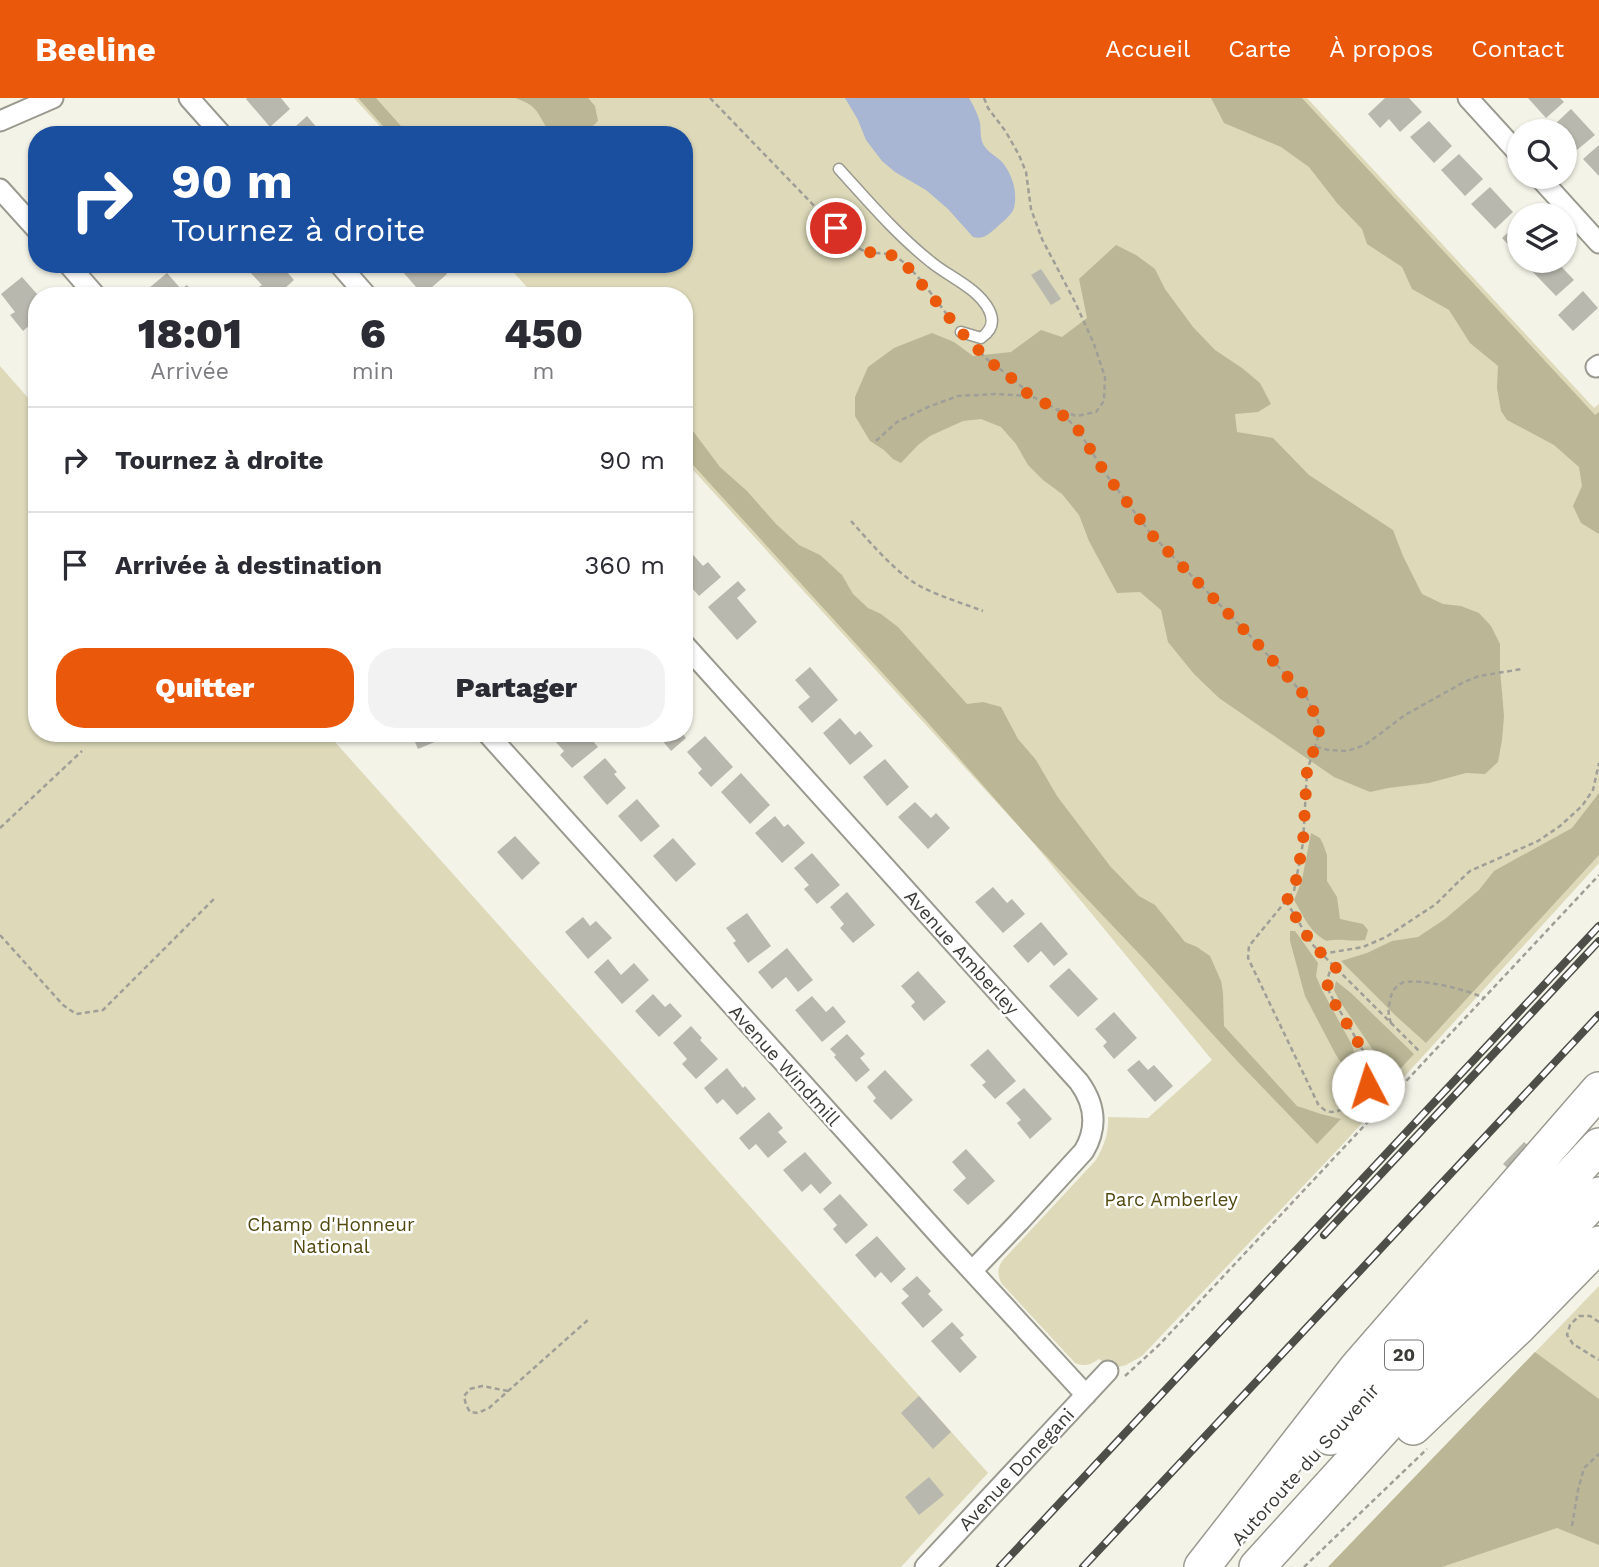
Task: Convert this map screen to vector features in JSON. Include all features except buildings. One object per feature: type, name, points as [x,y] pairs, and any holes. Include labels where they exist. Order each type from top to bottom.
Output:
[{"type":"highway","points":[[1202,1567],[1357,1368],[1506,1190],[1599,1090]]},
{"type":"highway","name":"Autoroute du Souvenir","points":[[1212,1567],[1460,1294],[1599,1146]]},
{"type":"highway","name":"Autoroute du Souvenir","points":[[1257,1567],[1599,1195]]},
{"type":"highway","points":[[1267,1567],[1509,1336],[1599,1244]]},
{"type":"street","points":[[0,121],[53,98]]},
{"type":"street","points":[[189,98],[214,126]]},
{"type":"street","points":[[1468,98],[1507,142]]},
{"type":"street","points":[[0,189],[28,220]]},
{"type":"street","points":[[1550,189],[1599,243]]},
{"type":"street","points":[[76,273],[88,287]]},
{"type":"street","points":[[347,273],[359,287]]},
{"type":"street","name":"Avenue Amberley","points":[[693,654],[1079,1082],[1088,1096],[1094,1124],[1084,1151],[972,1271]]},
{"type":"street","name":"Avenue Windmill","points":[[494,742],[1086,1395]]},
{"type":"street","name":"Avenue Donegani","points":[[925,1567],[1108,1371]]},
{"type":"lane","points":[[839,169],[900,234],[931,263],[977,295],[989,310],[993,322],[989,332],[981,338],[961,332]]},
{"type":"path","points":[[710,98],[853,246],[867,252],[895,256],[906,265],[961,332],[989,361],[1031,397]]},
{"type":"path","points":[[876,441],[897,422],[958,396],[995,394],[1031,397],[1076,416],[1096,412],[1104,401],[1105,377],[1094,344],[1038,229],[1031,209],[1026,172],[1006,132],[984,98]]},
{"type":"path","points":[[1055,408],[1077,428],[1105,473],[1151,534],[1307,698],[1318,721],[1319,734],[1307,771],[1301,853],[1294,891],[1249,946],[1248,958],[1318,1104],[1326,1111],[1333,1112],[1346,1107],[1364,1093],[1370,1081],[1371,1066],[1329,994],[1328,977],[1330,971],[1336,968]]},
{"type":"path","points":[[852,521],[897,569],[916,584],[983,611]]},
{"type":"path","points":[[1316,747],[1347,751],[1365,746],[1405,715],[1464,682],[1479,676],[1522,669]]},
{"type":"path","points":[[0,828],[82,751]]},
{"type":"path","points":[[1322,954],[1363,947],[1386,937],[1436,904],[1470,872],[1538,841],[1582,806],[1592,790],[1599,763]]},
{"type":"path","points":[[1138,1364],[1159,1345],[1599,875]]},
{"type":"path","points":[[0,934],[63,1005],[76,1014],[103,1010],[214,899]]},
{"type":"path","points":[[1286,901],[1312,944],[1420,1052]]},
{"type":"path","points":[[1395,1028],[1389,1019],[1390,998],[1393,990],[1403,983],[1438,985],[1484,998]]},
{"type":"path","points":[[1599,1322],[1579,1315],[1570,1325],[1567,1335],[1573,1344],[1599,1360]]},
{"type":"path","points":[[508,1391],[482,1386],[470,1388],[464,1396],[470,1412],[478,1413],[489,1408],[589,1319]]},
{"type":"path","points":[[1572,1526],[1584,1468],[1599,1454]]},
{"type":"green space","name":"Parc Amberley","points":[[354,98],[1307,98],[1594,408],[1599,404],[1599,863],[1342,1145],[1142,1356],[1115,1368],[1099,1359],[1087,1365],[1075,1363],[1002,1284],[999,1269],[1003,1260],[1096,1160],[1105,1139],[1108,1117],[1148,1118],[1212,1060],[1031,840],[693,470],[693,287],[527,287],[514,273],[693,273],[693,126],[380,126]]},
{"type":"green space","name":"Champ d'Honneur National","points":[[0,366],[28,398],[28,742],[335,742],[988,1473],[901,1567],[0,1567]]},
{"type":"green space","points":[[1599,1286],[1599,1567],[1328,1567]]},
{"type":"shaded area","points":[[358,98],[376,98],[401,126],[383,126]]},
{"type":"shaded area","points":[[515,98],[588,98],[595,106],[598,121],[593,126],[546,126],[535,109]]},
{"type":"shaded area","points":[[1211,98],[1302,98],[1595,415],[1599,412],[1599,534],[1581,523],[1573,506],[1582,486],[1579,467],[1554,445],[1507,420],[1501,411],[1497,388],[1498,366],[1470,343],[1449,310],[1412,289],[1402,267],[1367,244],[1362,229],[1337,203],[1309,167],[1281,147],[1224,123]]},
{"type":"shaded area","points":[[1116,245],[1155,269],[1165,289],[1193,327],[1215,350],[1260,383],[1271,404],[1258,412],[1235,414],[1237,432],[1273,438],[1309,475],[1393,530],[1422,594],[1443,604],[1461,606],[1479,613],[1491,626],[1500,644],[1504,716],[1498,762],[1485,774],[1466,773],[1429,783],[1370,792],[1334,777],[1219,698],[1194,674],[1168,642],[1161,610],[1140,592],[1117,593],[1089,541],[1079,515],[1062,494],[1028,465],[1016,444],[1001,427],[981,419],[963,421],[930,436],[901,463],[870,441],[855,416],[855,397],[868,367],[894,348],[932,333],[954,342],[973,356],[1011,352],[1041,330],[1062,337],[1087,318],[1079,279]]},
{"type":"shaded area","points":[[693,431],[720,467],[747,491],[776,524],[799,545],[820,555],[842,575],[853,594],[868,608],[898,627],[967,704],[983,702],[1001,707],[1018,739],[1036,760],[1057,796],[1110,866],[1139,896],[1155,905],[1185,942],[1210,956],[1221,981],[1224,1026],[1297,1106],[1341,1119],[1317,1144],[1031,840],[693,465]]},
{"type":"shaded area","points":[[1599,793],[1599,855],[1426,1043],[1341,961],[1392,941],[1418,937],[1445,919],[1479,890],[1494,871],[1572,828]]},
{"type":"shaded area","points":[[1311,833],[1320,838],[1327,855],[1327,881],[1337,897],[1340,919],[1363,924],[1368,930],[1365,940],[1327,941],[1321,938],[1311,928],[1294,900],[1302,880]]},
{"type":"shaded area","points":[[1290,931],[1295,931],[1318,963],[1316,976],[1352,1045],[1354,1061],[1349,1068],[1342,1064],[1336,1055],[1305,996],[1290,941]]},
{"type":"shaded area","points":[[1336,981],[1414,1054],[1390,1080],[1339,1000],[1334,990]]},
{"type":"shaded area","points":[[1535,1352],[1599,1399],[1599,1545],[1557,1528],[1442,1567],[1328,1567]]},
{"type":"water","points":[[845,98],[969,98],[979,120],[983,144],[1009,172],[1015,190],[1011,213],[988,234],[980,238],[973,237],[948,209],[926,190],[882,161],[866,140]]},
{"type":"railway","points":[[1000,1567],[1599,926]]},
{"type":"railway","points":[[1324,1235],[1599,941]]},
{"type":"railway","points":[[1083,1567],[1599,1015]]},
{"type":"route","points":[[836,228],[853,246],[867,252],[895,256],[906,265],[961,332],[989,361],[1031,397],[1055,408],[1077,428],[1105,473],[1151,534],[1307,698],[1318,721],[1319,734],[1307,771],[1303,843],[1294,891],[1286,901],[1312,944],[1336,968],[1330,971],[1328,977],[1329,994],[1371,1066],[1368,1086]]}]
